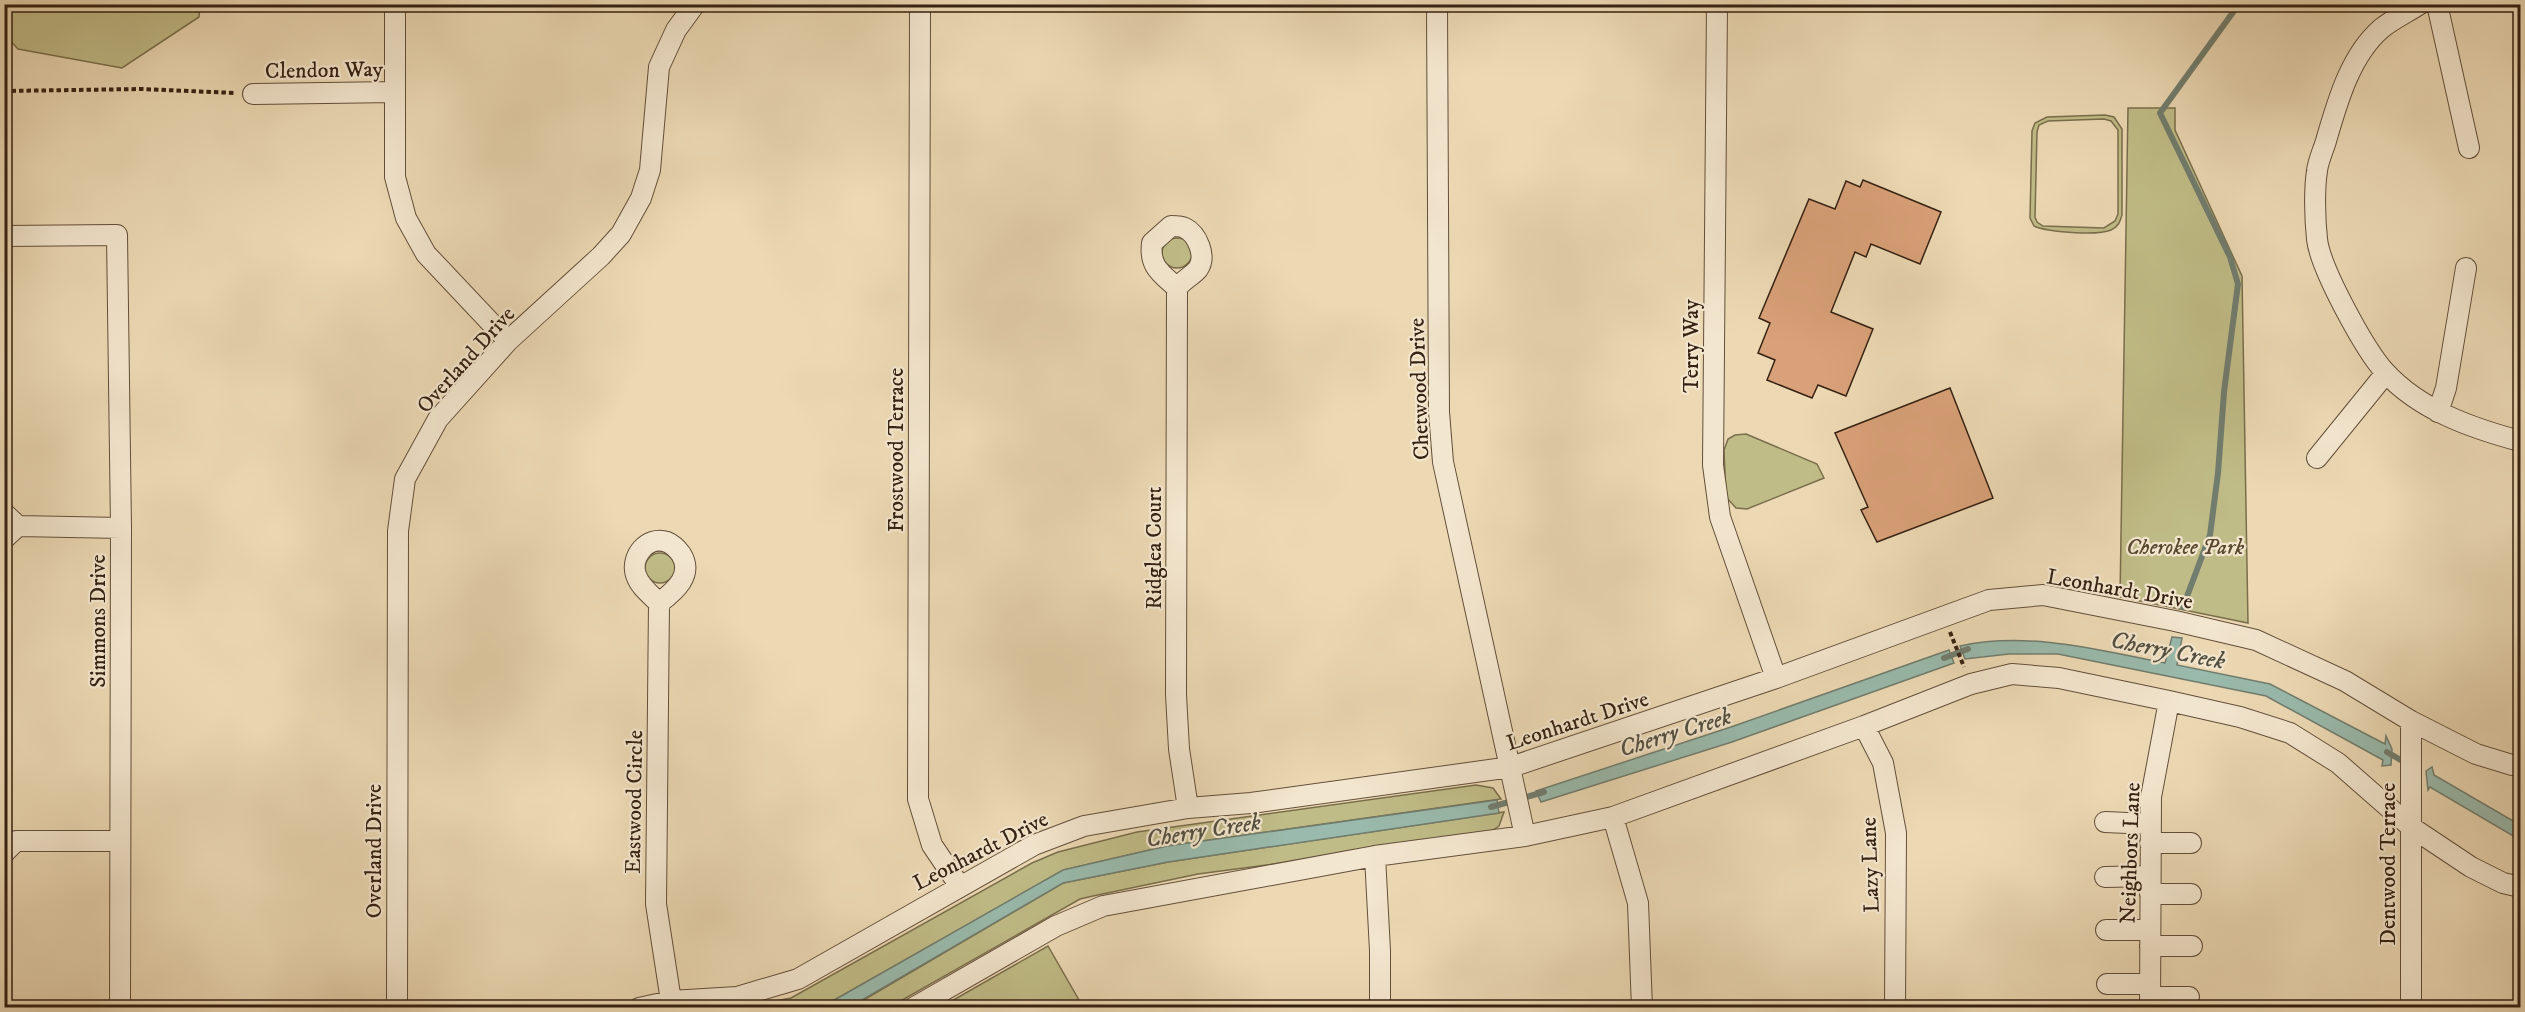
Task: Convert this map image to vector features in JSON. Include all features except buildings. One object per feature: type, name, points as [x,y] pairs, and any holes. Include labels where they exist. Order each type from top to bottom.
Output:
[{"type":"street","points":[[395,4],[395,177],[406,218],[426,254],[508,341]]},
{"type":"street","name":"Overland Drive","points":[[397,1008],[398,531],[405,479],[438,419],[508,341],[621,234],[641,198],[650,170],[660,67],[676,30],[694,4]]},
{"type":"street","name":"Frostwood Terrace","points":[[920,4],[918,799],[932,844],[959,885]]},
{"type":"street","name":"Chetwood Drive","points":[[1437,4],[1439,412],[1443,462],[1512,767],[1525,836]]},
{"type":"street","name":"Terry Way","points":[[1717,4],[1713,465],[1720,517],[1776,678]]},
{"type":"street","points":[[2420,4],[2381,29],[2359,57],[2344,82],[2317,171],[2317,242],[2342,303],[2374,360],[2386,373],[2409,394],[2438,412],[2520,441]]},
{"type":"street","points":[[2437,4],[2469,148]]},
{"type":"street","name":"Clendon Way","points":[[253,94],[395,92]]},
{"type":"street","name":"Simmons Drive","points":[[4,236],[117,235],[121,528],[120,1008]]},
{"type":"street","points":[[2438,412],[2446,388],[2466,268]]},
{"type":"street","name":"Ridglea Court","points":[[1177,288],[1176,694],[1179,749],[1188,808]]},
{"type":"street","points":[[2317,458],[2386,373]]},
{"type":"street","points":[[9,526],[121,528]]},
{"type":"street","name":"Leonhardt Drive","points":[[639,1008],[671,1001],[737,997],[798,979],[1034,844],[1084,826],[1188,808],[1262,802],[1512,767],[1776,678],[1989,600],[2043,595],[2181,622],[2256,640],[2345,681],[2411,721],[2476,754],[2512,765],[2520,765]]},
{"type":"street","name":"Eastwood Circle","points":[[660,603],[656,904],[671,1001]]},
{"type":"street","points":[[913,1008],[1056,926],[1103,906],[1375,856],[1525,836],[1613,817],[1864,726],[1971,684],[2012,674],[2059,678],[2169,701],[2240,717],[2290,733],[2338,763],[2411,827],[2471,867],[2503,883],[2520,886]]},
{"type":"street","name":"Neighbors Lane","points":[[2151,996],[2151,796],[2169,701]]},
{"type":"street","name":"Dentwood Terrace","points":[[2411,721],[2411,1008]]},
{"type":"street","name":"Lazy Lane","points":[[1864,726],[1883,763],[1896,833],[1895,1008]]},
{"type":"street","points":[[1613,817],[1638,903],[1642,1008]]},
{"type":"street","points":[[2105,822],[2191,843]]},
{"type":"street","points":[[8,841],[120,841]]},
{"type":"street","points":[[1375,856],[1380,951],[1380,1008]]},
{"type":"street","points":[[2106,877],[2191,894]]},
{"type":"street","points":[[2106,930],[2192,946]]},
{"type":"street","points":[[2107,984],[2151,996],[2189,997]]},
{"type":"path","points":[[4,91],[142,89],[253,94]]},
{"type":"path","points":[[1943,616],[1971,684]]},
{"type":"green space","points":[[4,5],[200,5],[199,17],[122,68],[18,49],[5,35]]},
{"type":"green space","name":"Cherokee Park","points":[[2128,108],[2175,108],[2175,130],[2242,276],[2248,623],[2120,597]]},
{"type":"green space","points":[[2105,115],[2114,117],[2122,129],[2122,215],[2113,229],[2104,232],[2072,233],[2034,226],[2030,218],[2032,131],[2035,123],[2047,117]],"holes":[[[2104,119],[2111,121],[2118,130],[2118,214],[2115,221],[2104,228],[2043,226],[2037,222],[2035,217],[2039,125],[2048,121]]]},
{"type":"green space","points":[[1177,238],[1188,242],[1192,253],[1188,264],[1177,268],[1166,264],[1162,253],[1166,242]]},
{"type":"green space","points":[[1746,434],[1817,464],[1824,478],[1747,509],[1736,508],[1726,497],[1724,450],[1728,439],[1735,435]]},
{"type":"green space","points":[[660,553],[671,557],[675,568],[671,579],[660,583],[649,579],[645,568],[649,557]]},
{"type":"green space","points":[[1476,785],[1493,788],[1501,799],[1167,846],[1064,870],[822,1007],[739,1008],[791,998],[1032,863],[1058,852],[1137,832]]},
{"type":"green space","points":[[1504,812],[1499,826],[1484,836],[1198,874],[1080,899],[890,1007],[850,1008],[1063,883],[1168,862]]},
{"type":"green space","points":[[1048,946],[1083,1007],[941,1007]]},
{"type":"shaded area","points":[[2172,637],[2182,638],[2177,665],[2270,684],[2385,744],[2386,736],[2392,749],[2391,765],[2382,766],[2383,760],[2266,696],[2058,654],[2009,654],[1965,659],[1960,646],[2011,640],[2037,641],[2089,648],[2165,663]]},
{"type":"shaded area","points":[[1949,650],[1954,663],[1732,742],[1541,802],[1536,791],[1731,727]]},
{"type":"shaded area","points":[[2432,767],[2434,775],[2520,825],[2520,840],[2430,787],[2428,790],[2426,771]]},
{"type":"shaded area","points":[[1497,800],[1499,813],[1168,862],[1063,883],[850,1007],[822,1007],[1063,870],[1167,846]]},
{"type":"waterway","points":[[2183,607],[2210,535],[2218,473],[2224,392],[2238,284],[2230,257],[2160,113],[2239,4]]},
{"type":"waterway","name":"Cherry Creek","points":[[1944,658],[1968,649]]},
{"type":"waterway","name":"Cherry Creek","points":[[2387,752],[2406,763]]},
{"type":"waterway","name":"Cherry Creek","points":[[1491,807],[1544,792]]}]
